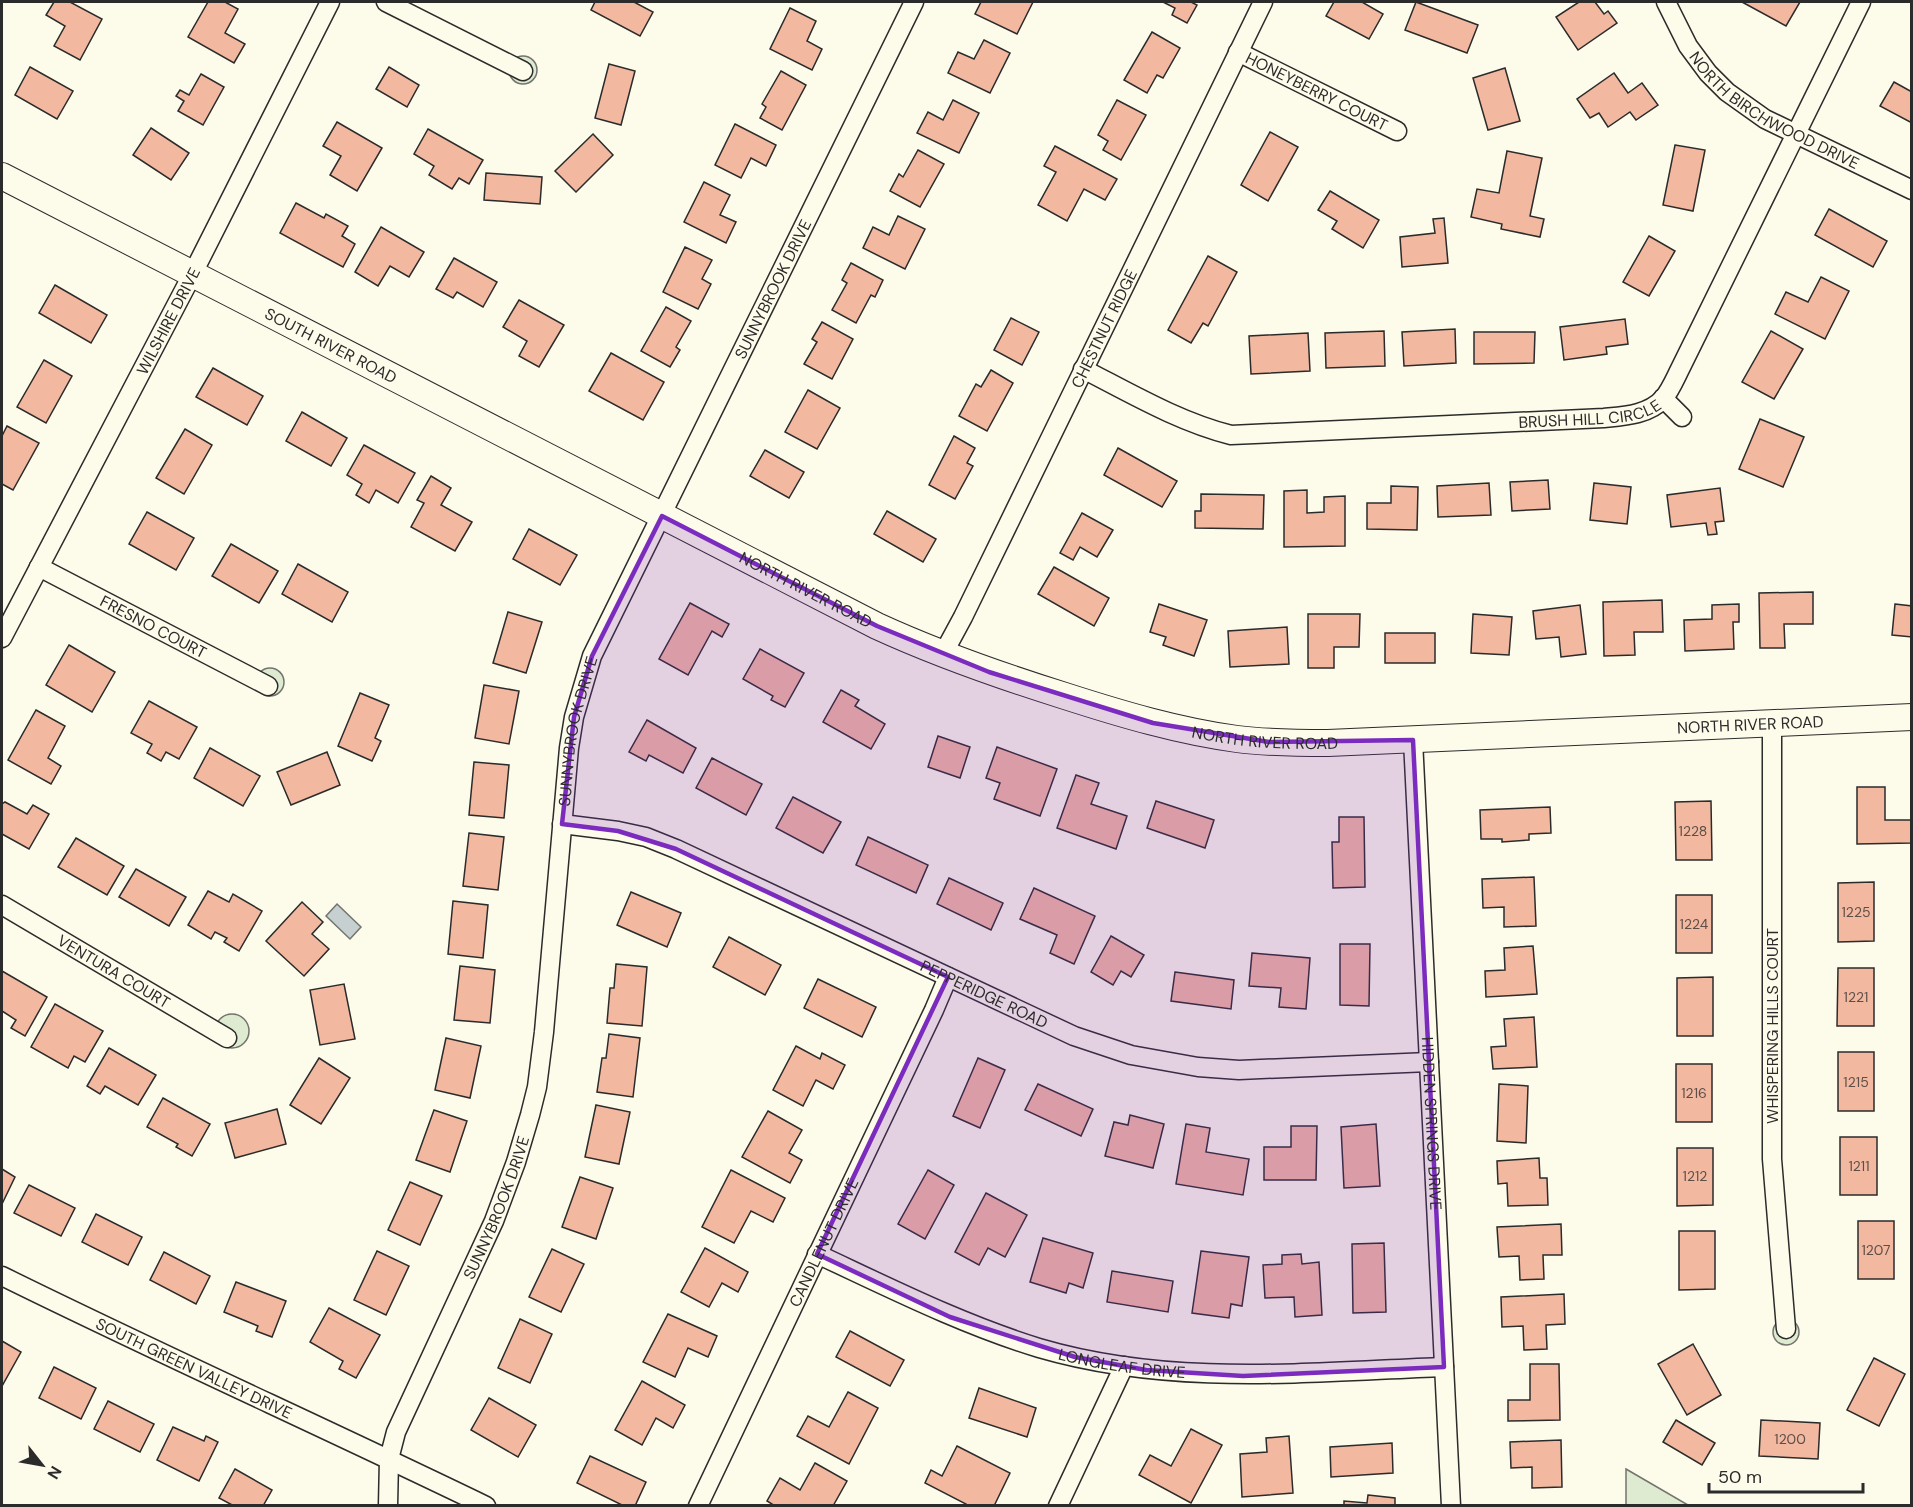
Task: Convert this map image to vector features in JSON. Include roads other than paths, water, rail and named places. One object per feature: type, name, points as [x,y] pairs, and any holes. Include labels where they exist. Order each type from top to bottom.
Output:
[{"type":"street","name":"WILSHIRE DRIVE","points":[[2,638],[192,274],[330,2]]},
{"type":"street","points":[[386,2],[523,71]]},
{"type":"street","name":"SUNNYBROOK DRIVE","points":[[388,1506],[389,1459],[396,1432],[494,1221],[516,1162],[537,1087],[544,1032],[569,748],[574,717],[589,665],[613,610],[662,516],[914,2]]},
{"type":"street","name":"CHESTNUT RIDGE","points":[[943,654],[1263,2]]},
{"type":"street","name":"NORTH BIRCHWOOD DRIVE","points":[[1666,2],[1688,46],[1708,73],[1727,92],[1765,119],[1911,190]]},
{"type":"street","name":"BRUSH HILL CIRCLE","points":[[1083,369],[1187,421],[1206,429],[1231,435],[1604,418],[1629,415],[1649,409],[1663,398],[1680,369],[1861,2]]},
{"type":"street","name":"HONEYBERRY COURT","points":[[1238,52],[1397,131]]},
{"type":"street","name":"SOUTH RIVER ROAD","points":[[2,176],[662,516]]},
{"type":"street","points":[[1663,398],[1682,417]]},
{"type":"street","name":"NORTH RIVER ROAD","points":[[662,516],[877,626],[989,672],[1153,723],[1235,739],[1328,743],[1911,717]]},
{"type":"street","name":"FRESNO COURT","points":[[39,567],[268,686]]},
{"type":"street","name":"WHISPERING HILLS COURT","points":[[1772,723],[1772,1159],[1786,1329]]},
{"type":"street","name":"HIDDEN SPRINGS DRIVE","points":[[1413,740],[1450,1506]]},
{"type":"street","name":"PEPPERIDGE ROAD","points":[[562,824],[618,831],[646,837],[666,845],[1104,1048],[1166,1063],[1239,1070],[1429,1062]]},
{"type":"street","name":"VENTURA COURT","points":[[2,905],[227,1038]]},
{"type":"street","name":"CANDLENUT DRIVE","points":[[698,1506],[948,977]]},
{"type":"street","name":"LONGLEAF DRIVE","points":[[818,1254],[950,1317],[1075,1357],[1124,1366],[1192,1374],[1243,1376],[1444,1367]]},
{"type":"street","name":"SOUTH GREEN VALLEY DRIVE","points":[[2,1276],[153,1351],[486,1506]]},
{"type":"street","points":[[1058,1506],[1124,1366]]}]
